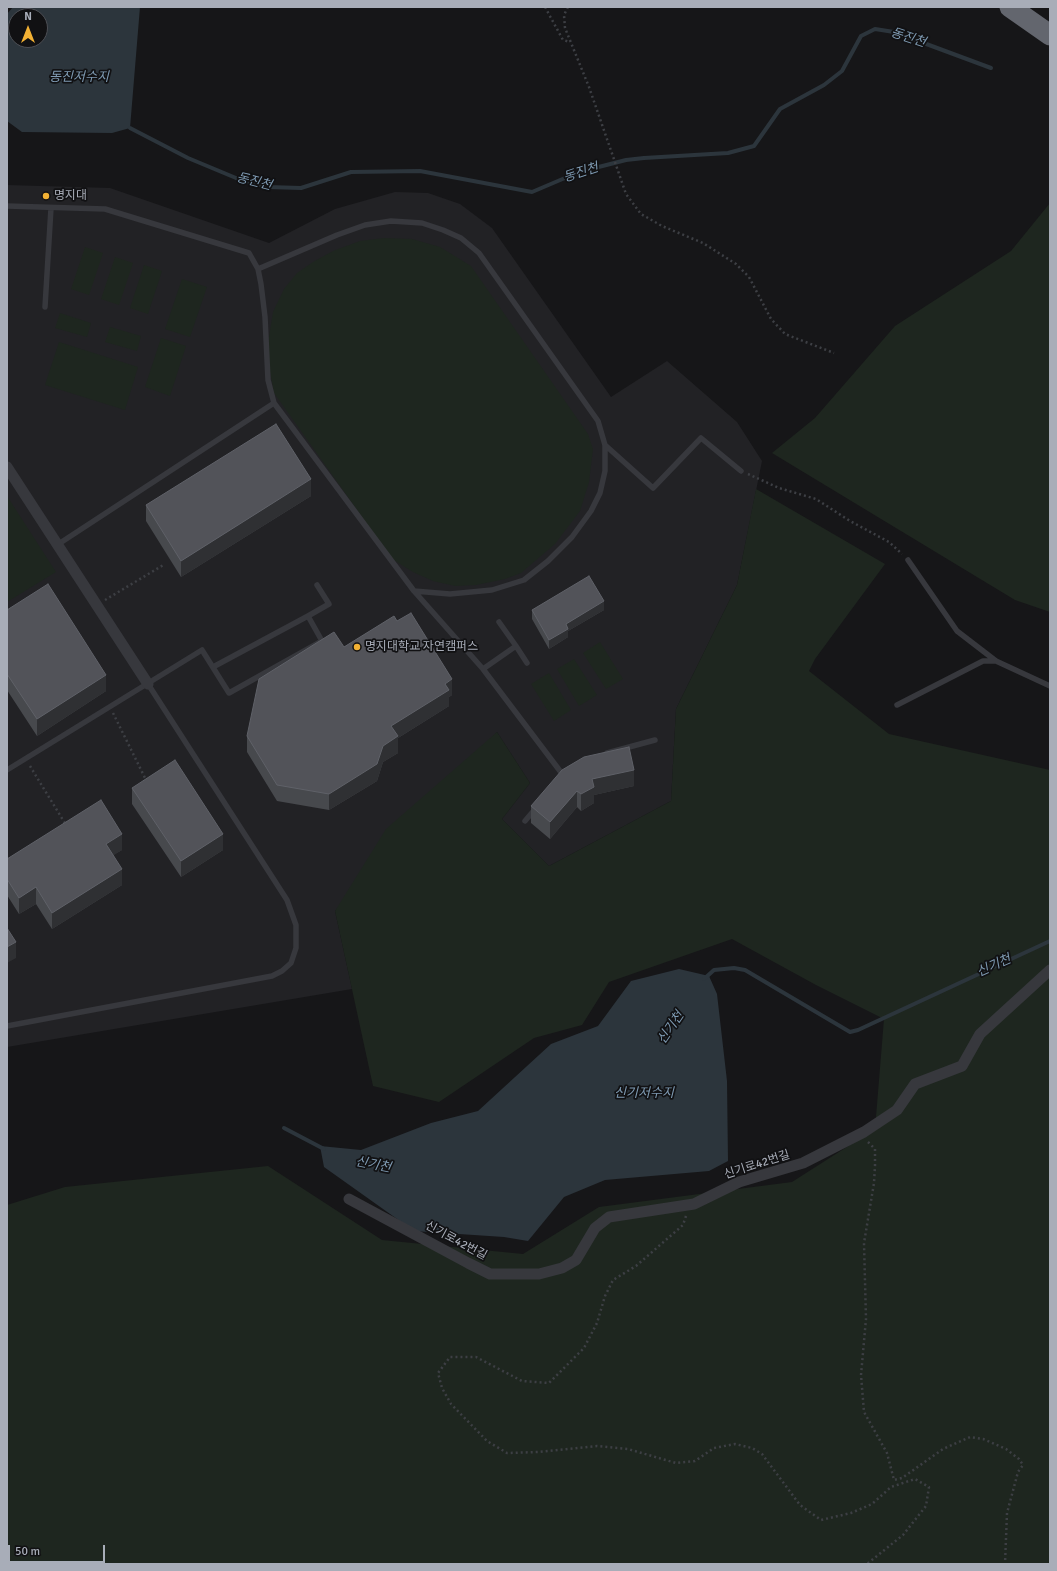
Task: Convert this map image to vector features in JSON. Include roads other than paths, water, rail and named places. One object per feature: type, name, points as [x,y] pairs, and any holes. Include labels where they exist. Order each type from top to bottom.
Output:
[{"type":"highway","points":[[1010,7],[1050,35]]},
{"type":"street","points":[[7,467],[56,545],[148,684]]},
{"type":"street","name":"신기로42번길","points":[[349,1199],[490,1274],[539,1274],[562,1268],[576,1260],[595,1228],[609,1218],[691,1204],[739,1182],[803,1163],[864,1132],[897,1110],[915,1084],[962,1066],[980,1034],[1050,970]]},
{"type":"lane","points":[[7,206],[105,209],[249,252],[258,269],[261,284],[265,317],[268,380],[274,404],[414,591],[483,669],[563,775]]},
{"type":"lane","points":[[45,307],[51,208]]},
{"type":"lane","points":[[258,269],[351,230],[365,225],[391,221],[422,223],[461,238],[479,253],[598,421],[605,445],[605,471],[600,493],[590,511],[572,537],[548,561],[524,580],[492,590],[457,594],[414,591]]},
{"type":"lane","points":[[56,545],[274,404]]},
{"type":"lane","points":[[605,445],[653,488],[701,438],[741,471]]},
{"type":"lane","points":[[908,560],[957,631],[996,661],[1050,686]]},
{"type":"lane","points":[[213,667],[329,604],[317,585]]},
{"type":"lane","points":[[7,770],[202,650],[229,693],[322,641],[308,616]]},
{"type":"lane","points":[[499,622],[527,662]]},
{"type":"lane","points":[[483,669],[516,646]]},
{"type":"lane","points":[[897,705],[982,662],[996,661]]},
{"type":"lane","points":[[7,1026],[272,976],[282,971],[291,963],[296,948],[296,925],[287,900],[148,684]]},
{"type":"lane","points":[[601,755],[655,740]]},
{"type":"lane","points":[[558,781],[563,775],[569,772]]},
{"type":"lane","points":[[525,821],[539,804]]},
{"type":"water","name":"동진저수지","points":[[13,7],[140,7],[130,128],[112,133],[22,132],[7,121],[7,14],[8,13],[8,48],[48,48],[48,8],[12,8]]},
{"type":"water","name":"신기저수지","points":[[679,969],[709,976],[717,994],[727,1081],[728,1161],[709,1171],[605,1180],[564,1197],[528,1241],[504,1237],[414,1231],[324,1167],[320,1146],[361,1150],[431,1123],[478,1111],[551,1044],[598,1026],[631,981]]},
{"type":"waterway","name":"동진천","points":[[130,128],[188,158],[236,178],[268,187],[301,188],[351,172],[420,171],[532,192],[579,172],[626,160],[728,153],[754,146],[780,109],[824,85],[842,71],[861,36],[875,29],[894,32],[991,68]]},
{"type":"waterway","name":"신기천","points":[[704,979],[714,970],[734,968],[745,970],[850,1032],[858,1030],[1050,941]]},
{"type":"waterway","name":"신기천","points":[[284,1128],[324,1149]]},
{"type":"place","name":"명지대","points":[[46,196]]},
{"type":"place","name":"명지대학교 자연캠퍼스","points":[[357,647]]}]
